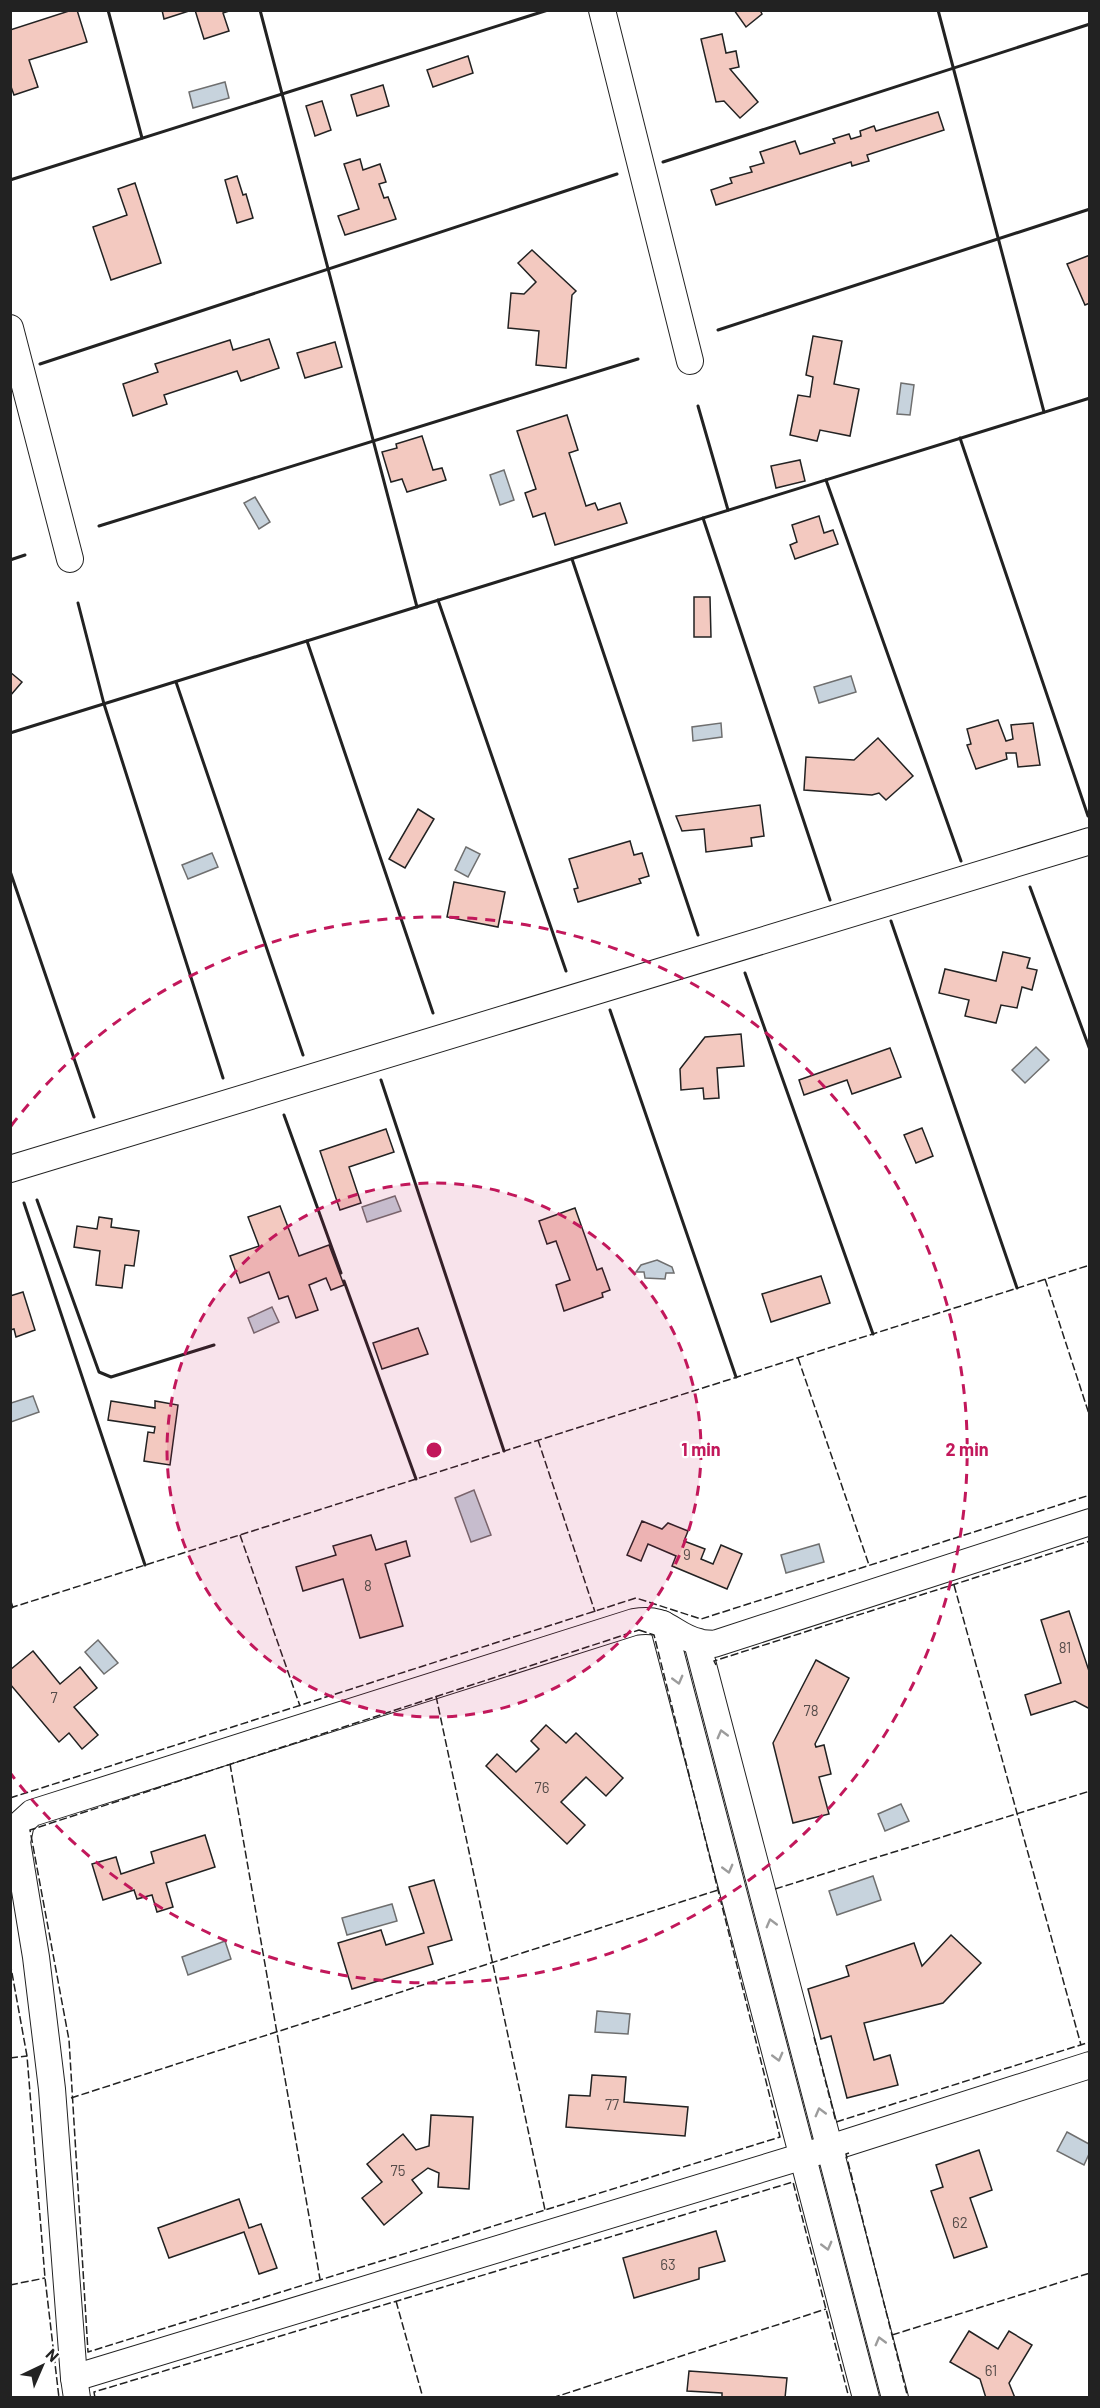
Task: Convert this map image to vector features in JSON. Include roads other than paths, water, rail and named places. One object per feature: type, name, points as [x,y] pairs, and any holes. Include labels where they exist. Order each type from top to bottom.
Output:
[{"type":"street","points":[[602,10],[690,361]]},
{"type":"street","points":[[10,328],[70,560]]},
{"type":"street","points":[[10,1169],[1089,841]]},
{"type":"street","points":[[1089,1522],[714,1644],[698,1642],[663,1624],[647,1620],[634,1622],[32,1813],[21,1823],[17,1842],[36,1957],[52,2089],[75,2388],[1089,2065]]},
{"type":"street","points":[[663,1624],[866,2397]]},
{"type":"street","points":[[698,1642],[895,2397]]}]
